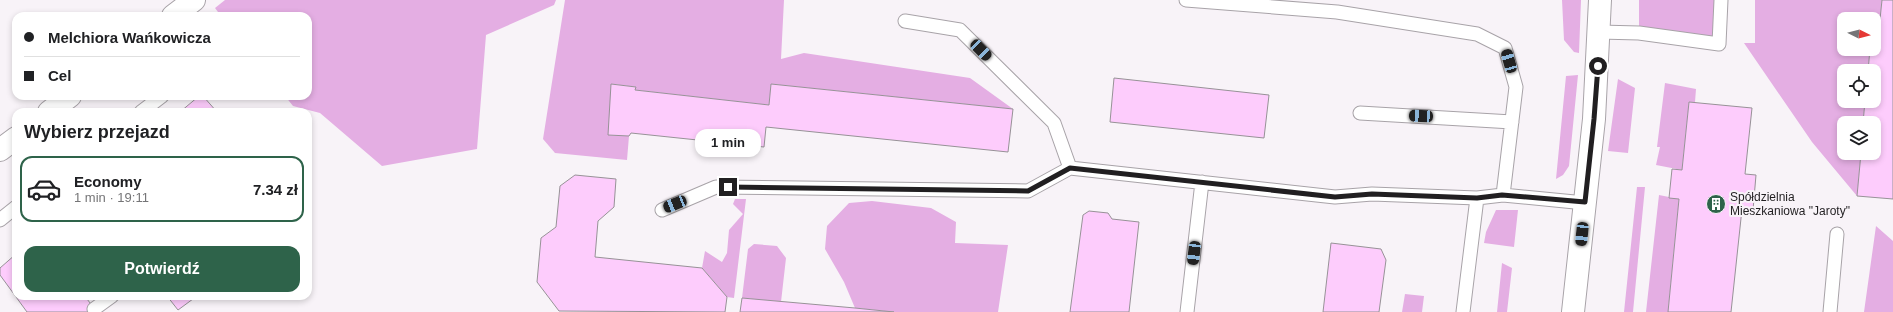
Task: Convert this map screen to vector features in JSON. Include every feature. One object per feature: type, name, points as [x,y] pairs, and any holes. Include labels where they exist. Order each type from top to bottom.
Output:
[{"type":"street","points":[[178,12],[194,0]]},
{"type":"street","points":[[1573,312],[1594,119],[1600,0]]},
{"type":"street","points":[[54,108],[65,100]]},
{"type":"street","points":[[0,150],[12,141]]},
{"type":"lane","points":[[1186,0],[1337,12],[1477,34],[1505,48],[1516,87],[1502,195]]},
{"type":"lane","points":[[1599,32],[1639,33],[1719,44],[1721,0]]},
{"type":"lane","points":[[904,21],[960,30],[1054,123],[1070,168]]},
{"type":"lane","points":[[146,108],[157,100]]},
{"type":"lane","points":[[1360,113],[1512,122]]},
{"type":"lane","points":[[662,210],[716,187],[1028,191],[1070,168],[1335,197],[1372,194],[1477,198],[1502,195],[1585,202]]},
{"type":"lane","points":[[1187,312],[1202,182]]},
{"type":"lane","points":[[1463,312],[1477,198]]},
{"type":"lane","points":[[0,220],[12,211]]},
{"type":"lane","points":[[1830,312],[1837,234]]},
{"type":"lane","points":[[94,309],[106,300]]},
{"type":"shaded area","points":[[225,0],[556,0],[554,5],[486,35],[477,149],[382,166],[320,113],[312,111],[312,108],[293,106],[288,100],[312,100],[312,12],[218,12],[215,8]]},
{"type":"shaded area","points":[[565,0],[784,0],[781,59],[804,53],[970,78],[1013,109],[771,84],[769,105],[635,90],[636,87],[612,84],[609,135],[629,136],[627,160],[555,153],[543,139]]},
{"type":"shaded area","points":[[1562,0],[1581,0],[1579,53],[1574,52],[1564,40]]},
{"type":"shaded area","points":[[1639,0],[1721,0],[1719,44],[1639,33]]},
{"type":"shaded area","points":[[1755,0],[1882,0],[1881,12],[1837,12],[1837,56],[1869,56],[1869,64],[1837,64],[1837,108],[1864,108],[1864,116],[1837,116],[1837,160],[1860,160],[1857,196],[1812,142],[1744,43],[1755,43]]},
{"type":"shaded area","points":[[1578,75],[1569,166],[1563,175],[1556,179],[1566,76]]},
{"type":"shaded area","points":[[1618,79],[1635,88],[1628,153],[1608,151]]},
{"type":"shaded area","points":[[1665,83],[1696,89],[1695,102],[1689,102],[1682,170],[1656,165],[1660,147],[1657,147]]},
{"type":"shaded area","points":[[1637,187],[1645,187],[1633,312],[1624,312]]},
{"type":"shaded area","points":[[1659,195],[1679,199],[1668,312],[1646,312]]},
{"type":"shaded area","points":[[735,199],[746,199],[734,298],[727,297],[702,268],[705,251],[722,262],[727,253],[729,230],[743,214],[733,204]]},
{"type":"shaded area","points":[[872,201],[931,208],[956,222],[955,243],[1008,245],[998,312],[894,312],[855,308],[844,282],[825,249],[827,226],[849,203]]},
{"type":"shaded area","points":[[1496,210],[1518,210],[1514,247],[1484,243],[1486,232]]},
{"type":"shaded area","points":[[1876,226],[1893,241],[1893,312],[1864,312]]},
{"type":"shaded area","points":[[754,244],[777,246],[786,258],[781,302],[742,298],[748,249]]},
{"type":"shaded area","points":[[1502,263],[1512,268],[1507,312],[1497,312]]},
{"type":"shaded area","points":[[1405,294],[1424,296],[1422,312],[1402,312]]},
{"type":"building","points":[[1882,0],[1893,0],[1893,199],[1857,196],[1860,160],[1881,160],[1881,116],[1864,116],[1864,108],[1881,108],[1881,64],[1869,64],[1869,56],[1881,56]]},
{"type":"building","points":[[1114,78],[1269,95],[1264,138],[1110,122]]},
{"type":"building","points":[[611,84],[636,87],[635,90],[769,105],[771,84],[1013,109],[1008,152],[766,127],[764,147],[631,133],[629,136],[608,135]]},
{"type":"building","points":[[194,100],[206,100],[214,108],[185,108]]},
{"type":"building","name":"Spółdzielnia Mieszkaniowa \"Jaroty\"","points":[[1689,102],[1752,108],[1745,174],[1756,175],[1753,210],[1742,209],[1731,312],[1668,312],[1679,199],[1669,198],[1672,169],[1682,170]]},
{"type":"building","points":[[575,175],[616,179],[614,207],[598,221],[595,257],[702,268],[727,297],[725,312],[559,311],[537,282],[541,238],[556,227],[560,186]]},
{"type":"building","points":[[1089,211],[1108,213],[1112,219],[1139,222],[1129,312],[1070,312],[1083,215]]},
{"type":"building","points":[[1331,243],[1381,249],[1386,260],[1379,312],[1323,312]]},
{"type":"building","points":[[12,258],[12,291],[0,275],[0,268]]},
{"type":"building","points":[[742,298],[855,308],[894,312],[740,312]]},
{"type":"building","points":[[18,300],[88,300],[97,312],[27,312]]},
{"type":"building","points":[[170,300],[192,300],[178,310]]},
{"type":"place","name":"Spółdzielnia Mieszkaniowa \"Jaroty\"","points":[[1716,204]]},
{"type":"route","points":[[728,187],[850,190],[1028,191],[1070,168],[1335,197],[1372,194],[1477,198],[1502,195],[1585,202],[1598,66]]}]
